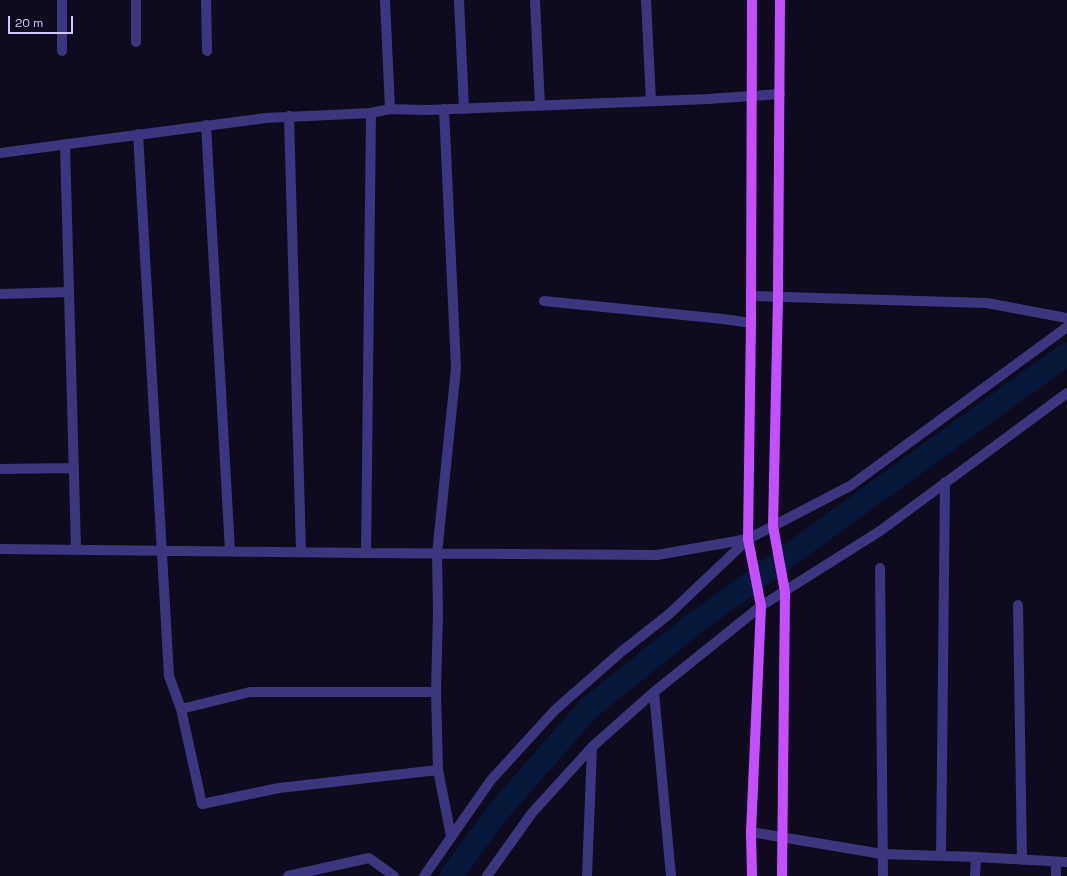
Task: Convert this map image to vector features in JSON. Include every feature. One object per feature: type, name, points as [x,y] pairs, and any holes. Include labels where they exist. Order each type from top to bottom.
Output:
[{"type":"main road","points":[[752,0],[751,323],[748,539],[761,606],[751,832],[752,876]]},
{"type":"main road","points":[[780,0],[778,297],[773,526],[785,592],[782,876]]},
{"type":"street","points":[[62,0],[62,51]]},
{"type":"street","points":[[136,0],[136,42]]},
{"type":"street","points":[[206,0],[207,51]]},
{"type":"street","points":[[385,0],[390,109]]},
{"type":"street","points":[[459,0],[464,109]]},
{"type":"street","points":[[535,0],[540,106]]},
{"type":"street","points":[[646,0],[651,101]]},
{"type":"street","points":[[0,154],[206,125],[289,116],[371,113],[390,109],[464,109],[708,99],[780,94]]},
{"type":"street","points":[[444,109],[456,368],[437,554],[438,612],[436,692],[438,770],[451,836]]},
{"type":"street","points":[[366,553],[371,113]]},
{"type":"street","points":[[289,116],[301,552]]},
{"type":"street","points":[[206,125],[230,551]]},
{"type":"street","points":[[138,134],[169,676],[181,709],[202,804],[279,788],[438,770]]},
{"type":"street","points":[[65,144],[76,549]]},
{"type":"street","points":[[0,294],[69,292]]},
{"type":"street","points":[[751,296],[987,303],[1067,318]]},
{"type":"street","points":[[544,301],[723,318],[751,323]]},
{"type":"street","points":[[424,876],[491,780],[555,710],[621,652],[668,615],[748,539],[850,486],[1067,327]]},
{"type":"street","points":[[487,876],[532,813],[592,747],[654,692],[761,606],[880,531],[1067,393]]},
{"type":"street","points":[[0,469],[74,468]]},
{"type":"street","points":[[941,856],[946,482]]},
{"type":"street","points":[[0,548],[437,554],[657,555],[748,539]]},
{"type":"street","points":[[880,568],[883,876]]},
{"type":"street","points":[[1018,605],[1022,860]]},
{"type":"street","points":[[181,709],[250,692],[436,692]]},
{"type":"street","points":[[654,692],[671,876]]},
{"type":"street","points":[[586,876],[592,747]]},
{"type":"street","points":[[751,832],[882,854],[1067,862]]},
{"type":"street","points":[[975,876],[976,857]]},
{"type":"street","points":[[288,876],[369,858],[394,876]]},
{"type":"street","points":[[1056,862],[1056,876]]},
{"type":"waterway","points":[[451,876],[497,813],[588,709],[691,626],[1067,354]]}]
